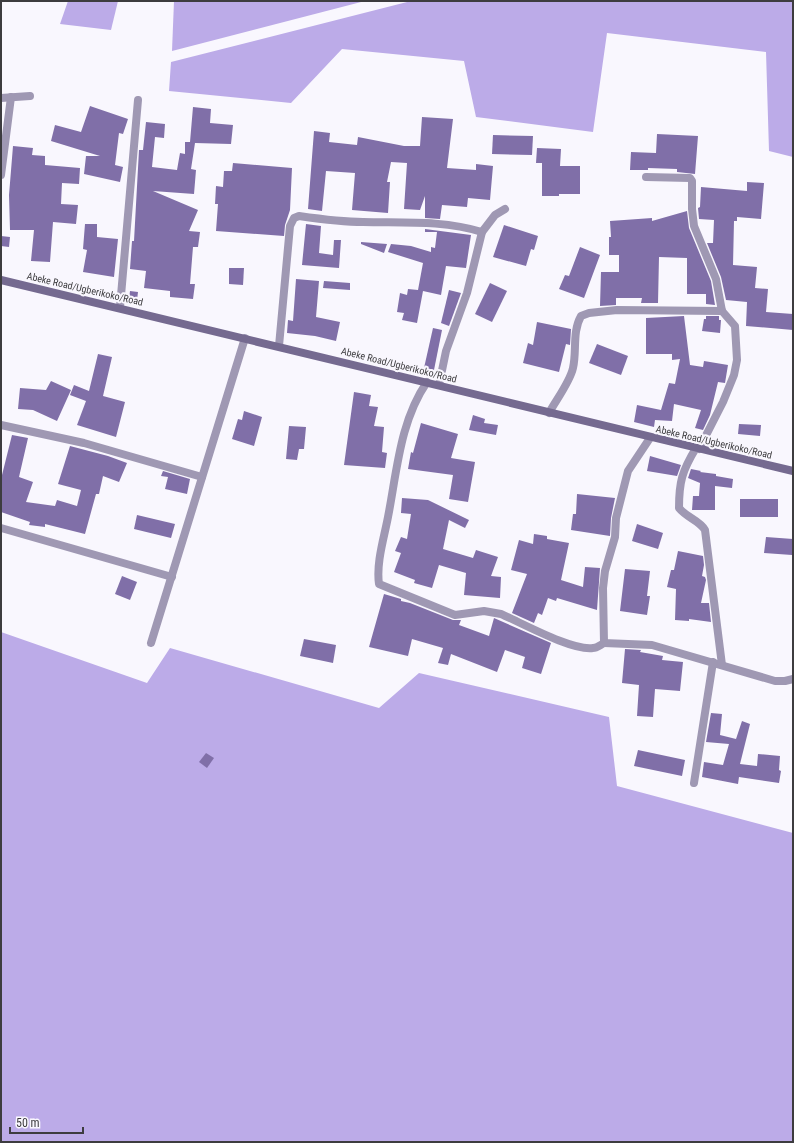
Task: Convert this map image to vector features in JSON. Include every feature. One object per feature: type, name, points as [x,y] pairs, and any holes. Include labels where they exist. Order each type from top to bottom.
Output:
[{"type":"street","points":[[1,98],[30,96]]},
{"type":"street","points":[[1,175],[11,97]]},
{"type":"street","points":[[120,307],[138,100]]},
{"type":"street","points":[[646,177],[690,178],[692,181],[692,209],[694,226],[716,279],[722,311],[735,326],[737,360],[734,375],[723,402],[697,449],[685,467],[681,478],[679,508],[684,515],[702,525],[706,530],[722,665]]},
{"type":"street","points":[[439,385],[446,351],[467,293],[482,232],[495,215],[505,209]]},
{"type":"street","points":[[279,346],[290,226],[294,218],[299,216],[339,222],[430,222],[482,232]]},
{"type":"street","name":"Abeke Road/Ugberikoko/Road","points":[[1,280],[120,307],[650,438],[793,471]]},
{"type":"street","points":[[549,413],[573,371],[576,356],[576,333],[581,316],[589,312],[617,310],[722,311]]},
{"type":"street","points":[[151,643],[245,338]]},
{"type":"street","points":[[427,382],[413,406],[405,430],[380,558],[379,584],[454,614],[492,611],[562,642],[587,648],[597,647],[604,643],[652,645],[775,680],[785,681],[793,679]]},
{"type":"street","points":[[1,425],[84,443],[202,477]]},
{"type":"street","points":[[604,643],[603,588],[605,571],[615,537],[616,518],[628,470],[650,438]]},
{"type":"street","points":[[1,528],[172,577]]},
{"type":"street","points":[[694,783],[713,662]]},
{"type":"shaded area","points":[[68,1],[118,1],[111,30],[60,24]]},
{"type":"shaded area","points":[[174,1],[365,1],[172,51]]},
{"type":"shaded area","points":[[411,1],[793,1],[793,157],[769,151],[766,52],[607,33],[593,132],[476,117],[464,61],[342,49],[291,103],[169,91],[171,62]]},
{"type":"shaded area","points":[[1,632],[147,683],[170,648],[379,708],[419,673],[609,717],[617,786],[793,833],[793,1142],[1,1142]]},
{"type":"building","points":[[90,106],[128,119],[123,134],[119,133],[115,165],[123,167],[120,182],[84,174],[86,156],[100,156],[51,141],[55,125],[81,132]]},
{"type":"building","points":[[193,107],[211,109],[210,123],[233,125],[231,144],[195,143],[191,169],[196,170],[194,194],[153,191],[198,210],[189,231],[200,232],[198,247],[193,247],[190,284],[195,284],[193,299],[170,297],[170,291],[144,288],[146,271],[130,269],[132,241],[134,241],[139,150],[143,150],[146,122],[165,124],[164,138],[155,137],[152,167],[177,170],[180,153],[185,154],[185,142],[190,142]]},
{"type":"building","points":[[422,117],[453,119],[447,168],[476,170],[476,164],[493,166],[490,200],[468,198],[467,207],[442,205],[440,219],[425,218],[425,196],[420,210],[404,209],[407,163],[391,162],[387,182],[390,182],[388,213],[352,210],[355,173],[326,171],[322,211],[308,209],[314,131],[330,133],[329,142],[357,145],[358,137],[404,146],[420,146]]},
{"type":"building","points":[[657,134],[698,136],[695,174],[677,172],[677,169],[648,168],[648,170],[630,170],[631,152],[656,153]]},
{"type":"building","points":[[493,135],[533,136],[532,155],[492,154]]},
{"type":"building","points":[[13,146],[33,148],[32,155],[45,156],[45,165],[80,168],[79,184],[62,183],[61,204],[78,205],[76,224],[53,222],[50,262],[31,261],[34,230],[10,230],[9,195]]},
{"type":"building","points":[[537,148],[561,149],[560,166],[580,166],[580,194],[542,196],[542,163],[536,163]]},
{"type":"building","points":[[233,163],[292,168],[290,210],[285,225],[284,236],[216,231],[218,204],[215,204],[216,186],[223,187],[224,171],[232,171]]},
{"type":"building","points":[[747,182],[764,183],[761,219],[737,217],[737,221],[734,221],[733,265],[757,267],[755,288],[768,289],[766,312],[793,314],[793,330],[746,326],[747,302],[726,300],[721,277],[707,243],[713,243],[714,220],[699,219],[698,208],[700,207],[701,187],[747,191]]},
{"type":"building","points":[[687,211],[689,228],[711,281],[715,305],[706,304],[706,294],[687,294],[687,258],[659,257],[658,303],[641,303],[642,298],[616,298],[616,305],[600,306],[601,272],[619,272],[619,255],[609,255],[609,237],[611,237],[610,221],[652,218],[652,221]]},
{"type":"building","points":[[85,224],[97,224],[97,237],[118,239],[114,277],[83,272],[87,250],[83,249]]},
{"type":"building","points":[[306,224],[321,226],[319,253],[333,255],[334,240],[341,240],[339,268],[302,265]]},
{"type":"building","points":[[504,225],[538,236],[534,250],[531,249],[526,266],[493,257]]},
{"type":"building","points":[[425,229],[471,235],[466,268],[446,266],[441,295],[423,291],[417,323],[402,320],[404,313],[397,312],[400,293],[407,295],[408,289],[418,290],[423,263],[388,252],[391,244],[411,246],[431,252],[431,247],[435,248],[437,232],[425,232]]},
{"type":"building","points":[[1,236],[10,237],[9,247],[1,246]]},
{"type":"building","points":[[361,242],[387,244],[384,253],[361,244]]},
{"type":"building","points":[[580,247],[600,255],[584,298],[559,289],[565,275],[569,276]]},
{"type":"building","points":[[229,268],[244,268],[243,285],[229,284]]},
{"type":"building","points":[[296,279],[319,281],[316,317],[340,322],[336,341],[315,336],[287,333],[288,320],[293,321]]},
{"type":"building","points":[[324,281],[350,283],[350,290],[323,288]]},
{"type":"building","points":[[490,283],[507,291],[492,322],[475,314]]},
{"type":"building","points":[[449,290],[461,293],[449,326],[441,323]]},
{"type":"building","points":[[130,291],[138,292],[137,300],[129,299]]},
{"type":"building","points":[[684,316],[690,365],[703,367],[704,361],[728,365],[725,383],[718,382],[710,415],[703,430],[695,428],[701,410],[674,404],[672,421],[655,420],[654,427],[634,422],[637,405],[661,410],[669,383],[675,384],[680,359],[672,360],[672,354],[646,354],[646,318]]},
{"type":"building","points":[[706,316],[719,316],[719,320],[721,320],[720,333],[702,331]]},
{"type":"building","points":[[537,322],[571,329],[570,345],[566,344],[559,372],[523,363],[528,343],[533,345]]},
{"type":"building","points":[[433,328],[442,330],[434,370],[424,368]]},
{"type":"building","points":[[597,344],[628,356],[621,375],[589,363]]},
{"type":"building","points":[[98,354],[112,357],[103,396],[125,402],[116,437],[77,425],[86,401],[70,395],[74,385],[89,391]]},
{"type":"building","points":[[51,381],[71,390],[57,421],[33,410],[18,409],[20,388],[46,390]]},
{"type":"building","points":[[354,392],[371,395],[369,406],[378,407],[374,426],[384,427],[382,452],[387,453],[385,468],[344,465]]},
{"type":"building","points":[[244,411],[262,417],[254,446],[232,439],[238,419],[242,420]]},
{"type":"building","points":[[473,415],[485,419],[484,423],[498,425],[496,435],[469,430]]},
{"type":"building","points":[[421,423],[458,434],[451,458],[475,462],[468,502],[449,499],[453,475],[408,469],[411,452],[413,453]]},
{"type":"building","points":[[739,424],[761,425],[760,436],[738,434]]},
{"type":"building","points":[[289,426],[306,427],[304,449],[299,449],[297,460],[286,459]]},
{"type":"building","points":[[12,435],[28,438],[19,477],[33,482],[26,502],[55,506],[57,500],[77,506],[81,490],[58,484],[70,446],[108,456],[127,463],[119,482],[103,476],[99,494],[96,494],[85,534],[45,524],[45,527],[29,525],[30,522],[1,512],[1,479]]},
{"type":"building","points":[[650,456],[681,465],[677,476],[647,471]]},
{"type":"building","points":[[691,469],[733,479],[732,488],[715,486],[715,510],[692,510],[693,496],[699,496],[700,483],[688,478]]},
{"type":"building","points":[[163,471],[190,479],[187,494],[165,489],[168,477],[161,476]]},
{"type":"building","points":[[577,494],[615,498],[611,518],[610,536],[571,530],[573,514],[576,514]]},
{"type":"building","points":[[402,498],[428,500],[469,520],[465,528],[449,520],[443,549],[473,558],[476,550],[498,557],[491,576],[501,577],[500,598],[464,595],[466,573],[439,565],[432,588],[414,583],[415,580],[394,572],[401,553],[395,551],[401,537],[407,539],[411,514],[401,513]]},
{"type":"building","points":[[740,499],[778,499],[778,517],[740,517]]},
{"type":"building","points":[[137,515],[175,524],[171,538],[134,529]]},
{"type":"building","points":[[637,524],[663,533],[658,549],[632,541]]},
{"type":"building","points":[[534,534],[547,536],[547,539],[569,543],[561,580],[583,587],[585,567],[600,568],[597,610],[557,598],[556,601],[548,598],[542,615],[538,613],[534,623],[512,613],[527,574],[511,570],[519,540],[533,544]]},
{"type":"building","points":[[766,537],[793,539],[792,555],[764,553]]},
{"type":"building","points":[[678,551],[703,556],[704,565],[702,576],[705,577],[706,580],[701,603],[709,603],[711,622],[689,619],[689,621],[675,620],[676,589],[667,587],[671,570],[674,570]]},
{"type":"building","points":[[625,569],[650,571],[647,596],[650,596],[647,615],[620,611]]},
{"type":"building","points":[[122,576],[137,582],[130,600],[115,594]]},
{"type":"building","points":[[384,594],[401,599],[401,601],[410,603],[453,620],[461,620],[459,625],[489,636],[494,618],[551,643],[541,674],[522,668],[525,657],[505,650],[497,672],[451,654],[448,665],[438,663],[443,648],[412,639],[408,656],[369,647]]},
{"type":"building","points":[[304,639],[336,645],[333,663],[300,656]]},
{"type":"building","points":[[625,649],[641,650],[640,652],[663,656],[662,660],[683,662],[680,691],[655,689],[653,717],[637,716],[639,685],[622,683]]},
{"type":"building","points":[[711,713],[722,714],[720,735],[736,739],[742,721],[750,724],[740,764],[757,766],[758,754],[780,756],[779,770],[781,771],[779,783],[739,777],[738,784],[702,777],[704,762],[723,765],[729,744],[706,742]]},
{"type":"building","points":[[638,750],[685,760],[682,776],[634,766]]},
{"type":"building","points":[[206,753],[214,758],[207,768],[199,762]]}]
